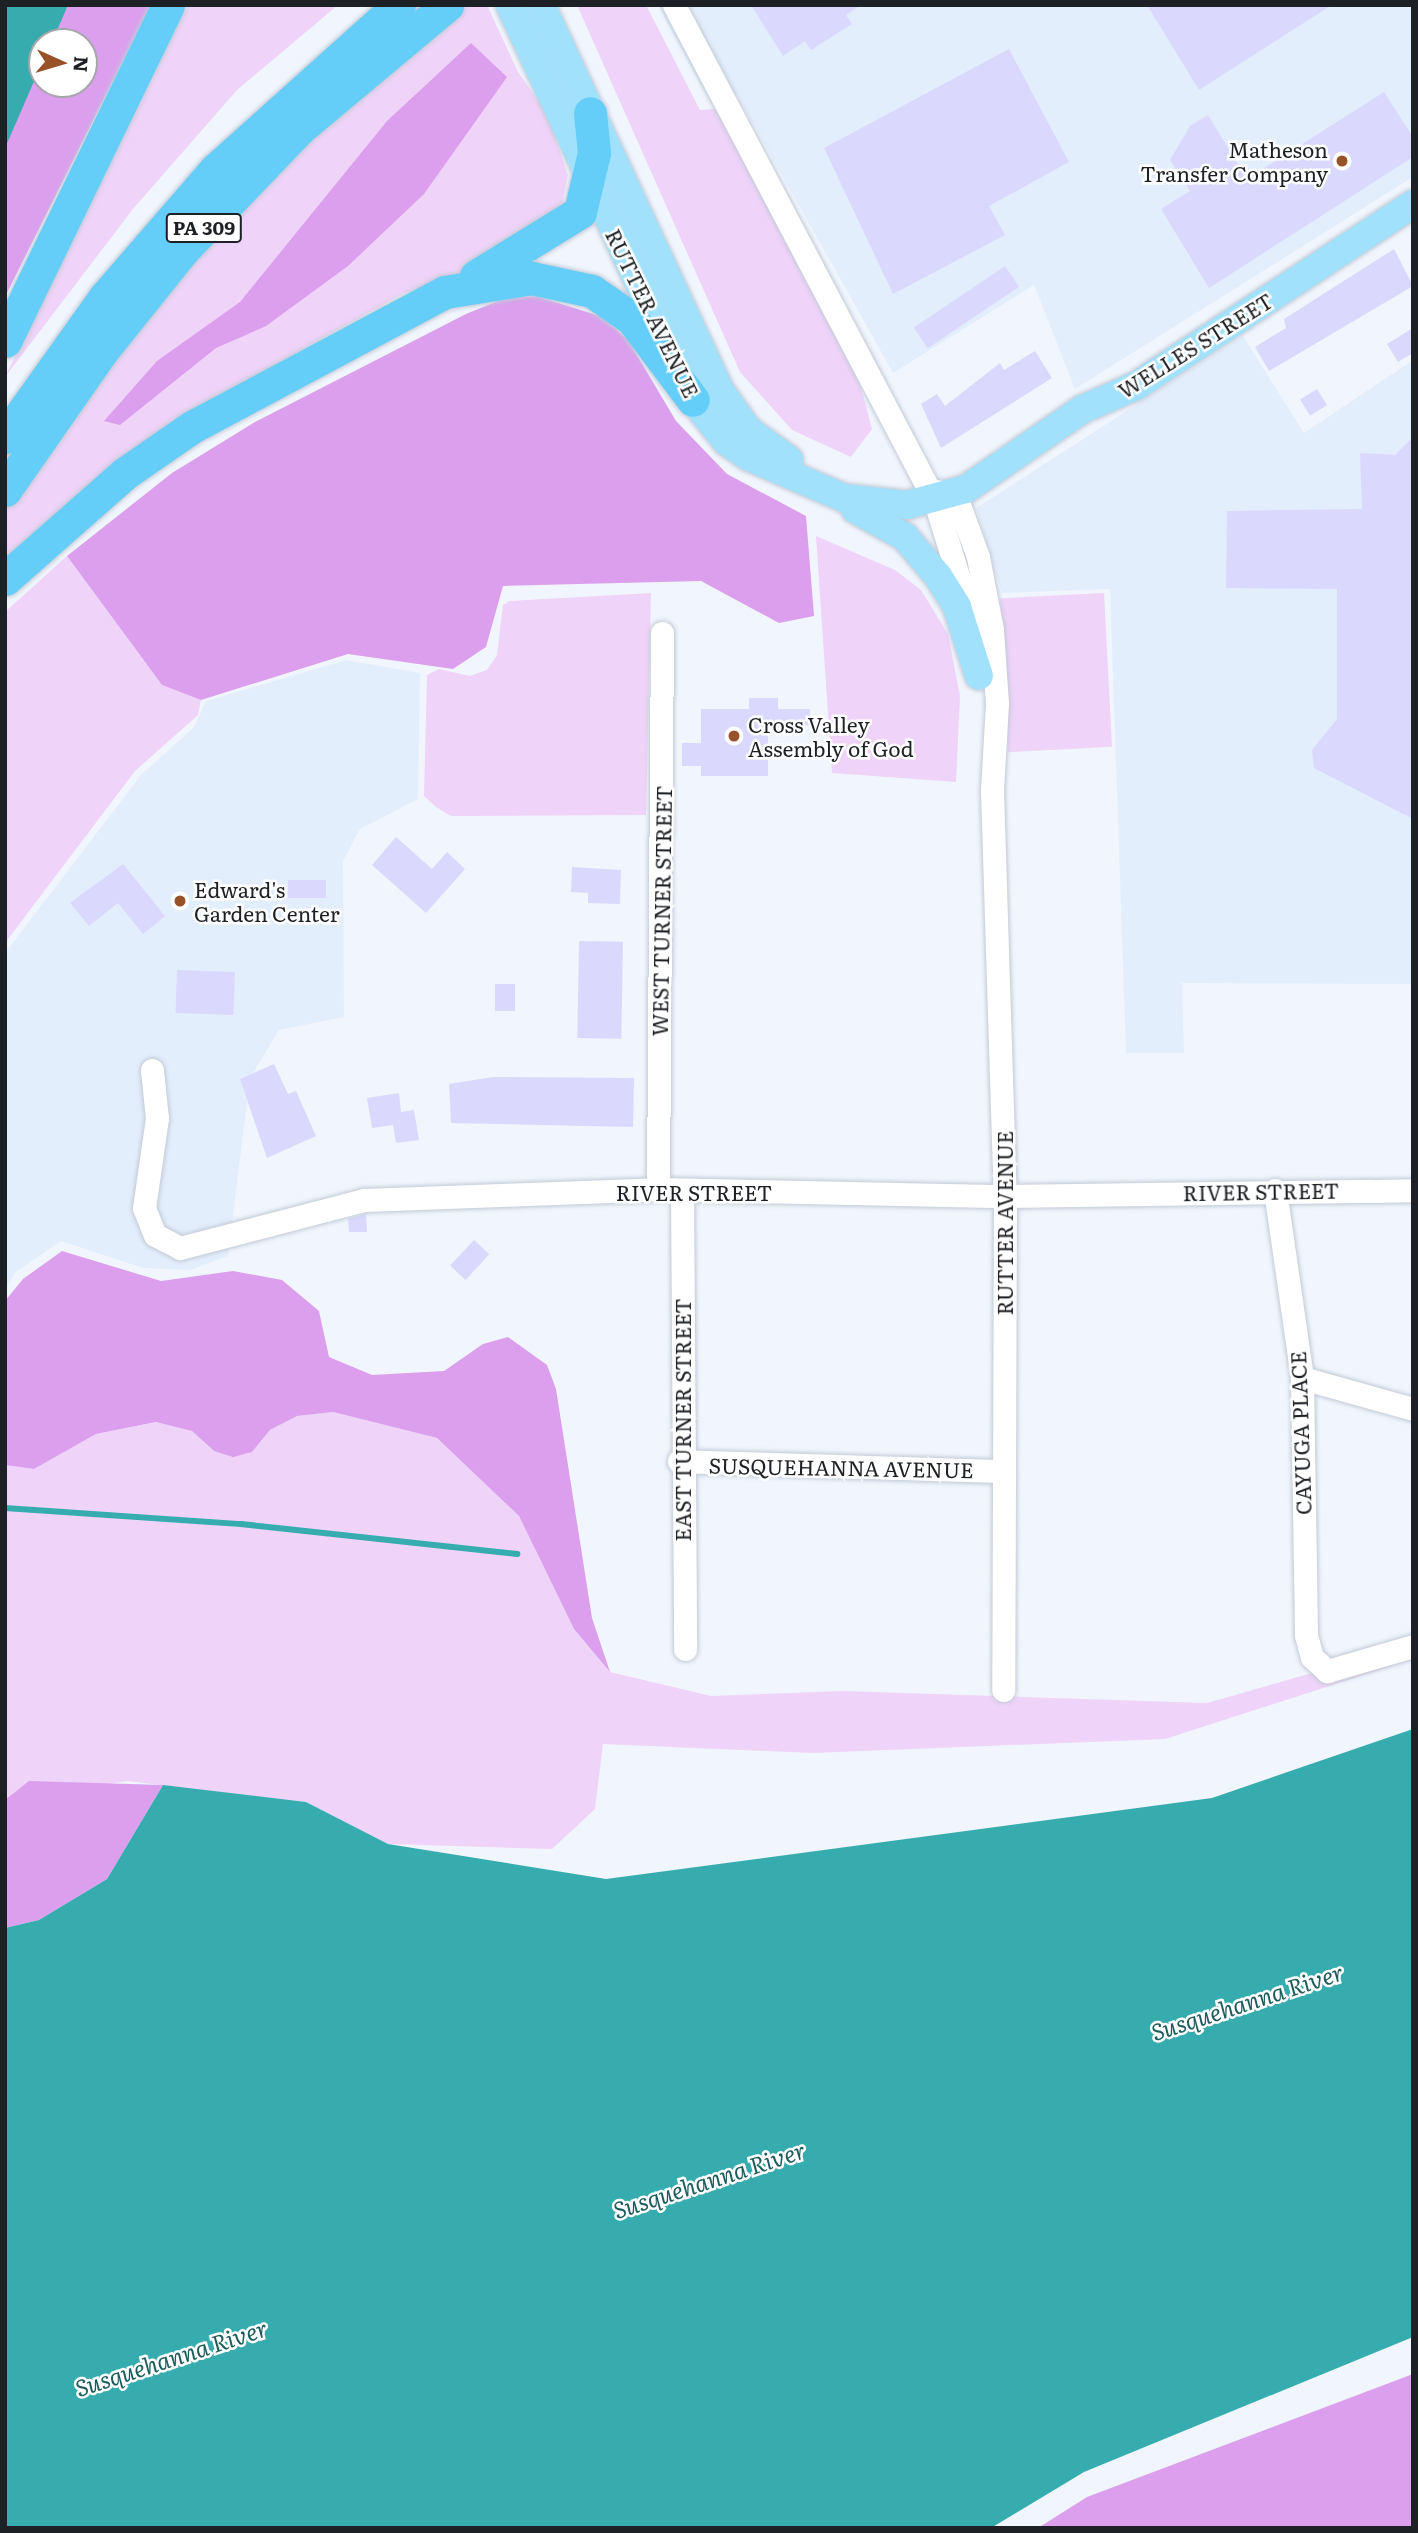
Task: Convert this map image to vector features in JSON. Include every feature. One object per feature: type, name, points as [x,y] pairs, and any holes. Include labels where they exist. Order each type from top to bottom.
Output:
[{"type":"highway","points":[[5,341],[168,5]]},
{"type":"highway","name":"PA 309","points":[[5,437],[105,297],[215,170],[399,5]]},
{"type":"highway","name":"PA 309","points":[[5,490],[102,351],[182,251],[300,128],[447,5]]},
{"type":"highway","points":[[5,579],[124,474],[192,427],[550,235],[580,212],[590,177],[590,113]]},
{"type":"highway","points":[[445,292],[531,278],[592,291],[632,319],[693,400]]},
{"type":"main road","name":"RUTTER AVENUE","points":[[510,5],[693,400],[727,442],[802,485],[880,504],[948,491]]},
{"type":"main road","name":"RUTTER AVENUE","points":[[541,5],[719,389],[748,430],[783,457],[832,480],[880,491],[948,491]]},
{"type":"main road","name":"WELLES STREET","points":[[948,491],[1083,409],[1136,386],[1413,204]]},
{"type":"main road","points":[[802,485],[880,518],[922,554],[957,607],[979,676]]},
{"type":"street","name":"RUTTER AVENUE","points":[[674,5],[948,491],[978,557],[992,629],[992,756],[1005,1196],[1003,1690]]},
{"type":"street","name":"RUTTER AVENUE","points":[[948,491],[992,756]]},
{"type":"street","name":"WEST TURNER STREET","points":[[658,1189],[662,634]]},
{"type":"street","name":"RIVER STREET","points":[[152,1070],[157,1118],[144,1208],[165,1245],[197,1246],[364,1200],[658,1189],[1005,1196],[1413,1190]]},
{"type":"street","name":"EAST TURNER STREET","points":[[682,1190],[679,1461],[685,1649]]},
{"type":"street","name":"CAYUGA PLACE","points":[[1275,1190],[1301,1378],[1306,1635],[1311,1657],[1327,1671],[1413,1646]]},
{"type":"street","points":[[1301,1378],[1413,1409]]},
{"type":"street","name":"SUSQUEHANNA AVENUE","points":[[679,1461],[1003,1471]]},
{"type":"shaded area","points":[[5,5],[151,5],[5,297]]},
{"type":"shaded area","points":[[188,5],[338,5],[237,90],[133,209],[5,377]]},
{"type":"shaded area","points":[[470,5],[487,5],[518,72],[547,113],[568,175],[562,204],[467,272],[402,294],[200,406],[5,558],[5,510],[108,364],[210,237],[405,50]]},
{"type":"shaded area","points":[[577,5],[646,5],[700,110],[716,109],[860,384],[872,429],[851,457],[792,430],[740,372]]},
{"type":"shaded area","points":[[658,5],[1413,5],[1413,177],[1075,389],[1034,285],[893,373],[737,95],[704,91]]},
{"type":"shaded area","points":[[471,43],[507,77],[424,194],[348,266],[266,326],[216,348],[120,425],[104,421],[157,361],[240,302],[387,121]]},
{"type":"shaded area","points":[[536,296],[603,317],[628,340],[676,421],[727,474],[806,516],[814,616],[779,623],[701,581],[503,586],[486,647],[453,669],[348,654],[201,700],[162,685],[67,556],[172,473],[255,422],[466,314],[505,298]]},
{"type":"shaded area","points":[[1243,336],[1304,433],[1413,360],[1413,984],[1182,983],[1184,1053],[1126,1053],[1110,589],[1002,593],[976,508]]},
{"type":"shaded area","points":[[816,536],[895,570],[921,590],[948,634],[960,696],[956,782],[832,773]]},
{"type":"shaded area","points":[[67,556],[162,685],[201,700],[198,715],[135,771],[5,943],[5,612]]},
{"type":"shaded area","points":[[651,593],[646,815],[451,816],[424,796],[427,675],[439,669],[470,676],[487,670],[497,655],[503,605],[509,601]]},
{"type":"shaded area","points":[[1104,593],[1112,747],[1008,752],[1000,598]]},
{"type":"shaded area","points":[[346,660],[420,673],[418,799],[360,829],[343,861],[344,1017],[279,1030],[250,1078],[228,1256],[190,1270],[143,1268],[61,1241],[16,1272],[5,1289],[5,953],[141,775],[194,727],[206,701]]},
{"type":"shaded area","points":[[62,1251],[161,1281],[233,1271],[282,1280],[319,1311],[329,1357],[372,1375],[444,1371],[483,1344],[508,1337],[547,1365],[556,1389],[592,1618],[610,1672],[574,1629],[519,1516],[437,1438],[333,1412],[297,1416],[270,1430],[252,1452],[233,1457],[214,1451],[192,1431],[156,1422],[96,1434],[34,1469],[5,1465],[5,1301],[23,1279]]},
{"type":"shaded area","points":[[333,1412],[437,1438],[519,1516],[574,1629],[610,1672],[711,1696],[843,1691],[1207,1703],[1413,1644],[1413,1659],[1165,1739],[813,1753],[603,1744],[595,1809],[552,1849],[388,1844],[306,1802],[127,1781],[5,1800],[5,1465],[34,1469],[96,1434],[157,1422],[192,1431],[214,1451],[252,1452],[270,1430],[297,1416]]},
{"type":"shaded area","points":[[29,1781],[163,1785],[107,1879],[39,1920],[5,1928],[5,1800]]},
{"type":"shaded area","points":[[1413,2374],[1413,2528],[1038,2528],[1087,2497]]},
{"type":"water","points":[[5,5],[68,5],[58,28],[28,28],[28,95],[5,148]]},
{"type":"water","name":"Susquehanna River","points":[[1413,1729],[1413,2337],[1084,2472],[991,2528],[5,2528],[5,1928],[39,1920],[107,1879],[163,1785],[306,1802],[388,1844],[606,1879],[1212,1798]]},
{"type":"building","points":[[751,5],[861,5],[846,15],[852,24],[811,50],[805,41],[783,56]]},
{"type":"building","points":[[1147,5],[1332,5],[1199,90]]},
{"type":"building","points":[[1009,49],[1069,162],[989,206],[1005,235],[893,294],[824,148]]},
{"type":"building","points":[[1384,92],[1413,137],[1413,157],[1209,288],[1161,209],[1190,191],[1170,160],[1190,126],[1208,115],[1247,179]]},
{"type":"building","points":[[1394,249],[1413,286],[1269,371],[1255,347],[1286,328],[1284,319]]},
{"type":"building","points":[[1005,266],[1019,287],[928,348],[914,328]]},
{"type":"building","points":[[1413,328],[1413,353],[1398,362],[1387,344]]},
{"type":"building","points":[[1035,351],[1052,378],[941,448],[921,404],[937,394],[945,406],[1000,363],[1004,370]]},
{"type":"building","points":[[1317,389],[1327,405],[1310,416],[1300,400]]},
{"type":"building","points":[[1413,437],[1413,819],[1314,768],[1312,750],[1337,719],[1337,589],[1226,588],[1227,511],[1362,509],[1360,453],[1395,455]]},
{"type":"building","name":"Cross Valley Assembly of God","points":[[749,698],[778,698],[778,709],[810,709],[810,725],[768,729],[768,776],[701,776],[701,766],[682,766],[682,743],[701,743],[701,709],[749,709]]},
{"type":"building","points":[[396,837],[432,869],[447,852],[465,869],[426,913],[372,865]]},
{"type":"building","points":[[123,864],[165,916],[143,934],[118,903],[89,926],[70,903]]},
{"type":"building","points":[[572,867],[621,870],[620,904],[588,903],[588,893],[571,892]]},
{"type":"building","points":[[288,880],[326,880],[326,898],[288,898]]},
{"type":"building","points":[[579,941],[623,942],[621,1039],[577,1038]]},
{"type":"building","points":[[177,970],[235,972],[233,1015],[175,1013]]},
{"type":"building","points":[[495,984],[515,984],[515,1011],[495,1011]]},
{"type":"building","points":[[274,1064],[288,1094],[296,1091],[316,1136],[267,1158],[240,1079]]},
{"type":"building","points":[[493,1077],[634,1078],[633,1127],[451,1123],[449,1084]]},
{"type":"building","points":[[399,1093],[401,1112],[414,1110],[419,1140],[396,1143],[393,1125],[372,1128],[367,1098]]},
{"type":"building","points":[[366,1214],[367,1232],[349,1232],[348,1219]]},
{"type":"building","points":[[474,1240],[489,1254],[465,1280],[450,1266]]},
{"type":"waterway","points":[[5,1508],[241,1524],[517,1554]]},
{"type":"place","name":"Matheson Transfer Company","points":[[1342,161]]},
{"type":"place","name":"Cross Valley Assembly of God","points":[[734,736]]},
{"type":"place","name":"Edward's Garden Center","points":[[180,901]]}]
